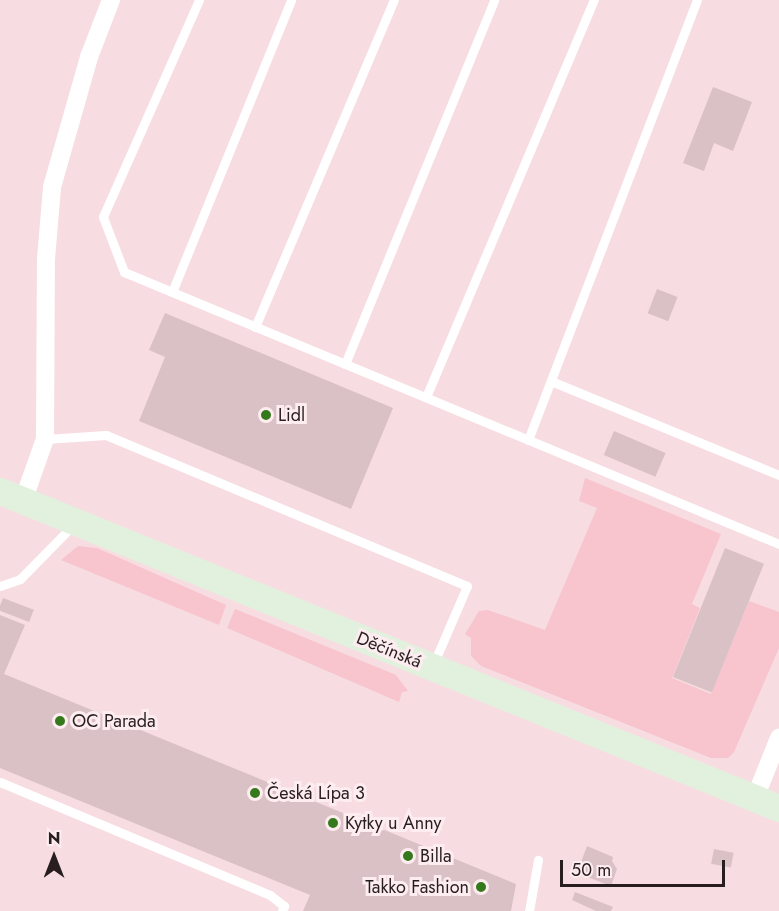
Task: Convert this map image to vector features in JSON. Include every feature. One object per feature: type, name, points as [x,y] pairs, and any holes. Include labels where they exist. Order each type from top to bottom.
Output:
[{"type":"main road","name":"Děčínská","points":[[11,496],[767,803]]},
{"type":"street","points":[[11,496],[45,439],[46,259],[52,187],[89,57],[111,0]]},
{"type":"street","points":[[767,803],[779,738]]},
{"type":"lane","points":[[199,0],[103,217],[124,272],[779,544]]},
{"type":"lane","points":[[172,292],[291,0]]},
{"type":"lane","points":[[255,327],[394,0]]},
{"type":"lane","points":[[345,364],[495,0]]},
{"type":"lane","points":[[426,397],[594,0]]},
{"type":"lane","points":[[528,440],[698,0]]},
{"type":"lane","points":[[551,381],[779,475]]},
{"type":"lane","points":[[45,439],[106,435],[467,586],[432,667]]},
{"type":"lane","points":[[0,586],[20,579],[76,522]]},
{"type":"lane","points":[[0,782],[270,895],[284,906],[282,911]]},
{"type":"lane","points":[[529,911],[538,860]]},
{"type":"shaded area","points":[[585,478],[721,534],[692,604],[700,608],[672,678],[711,694],[749,601],[779,612],[779,648],[734,752],[728,758],[711,758],[481,666],[471,656],[471,638],[465,634],[479,611],[488,610],[545,630],[597,508],[579,501]]},
{"type":"shaded area","points":[[78,546],[97,548],[226,605],[219,625],[61,560]]},
{"type":"shaded area","points":[[235,609],[396,675],[408,691],[402,692],[399,702],[227,628]]},
{"type":"building","points":[[713,87],[752,102],[733,151],[714,143],[704,171],[683,163]]},
{"type":"building","points":[[657,289],[678,297],[668,321],[648,313]]},
{"type":"building","name":"Lidl","points":[[165,313],[393,408],[351,509],[139,421],[165,357],[149,350]]},
{"type":"building","points":[[614,431],[666,453],[655,477],[604,455]]},
{"type":"building","points":[[725,548],[764,564],[712,693],[673,677]]},
{"type":"building","points":[[3,598],[34,610],[29,622],[0,611]]},
{"type":"building","name":"OC Parada","points":[[0,615],[25,625],[4,674],[516,884],[511,911],[303,911],[310,895],[0,768]]},
{"type":"building","points":[[587,846],[613,857],[612,861],[617,869],[611,886],[577,873]]},
{"type":"building","points":[[714,849],[734,853],[731,868],[711,864]]},
{"type":"building","points":[[575,892],[613,907],[611,911],[596,911],[572,900]]},
{"type":"place","name":"Lidl","points":[[266,415]]},
{"type":"place","name":"OC Parada","points":[[60,721]]},
{"type":"place","name":"Česká Lípa 3","points":[[255,793]]},
{"type":"place","name":"Kytky u Anny","points":[[333,823]]},
{"type":"place","name":"Billa","points":[[408,856]]},
{"type":"place","name":"Takko Fashion","points":[[481,887]]}]
